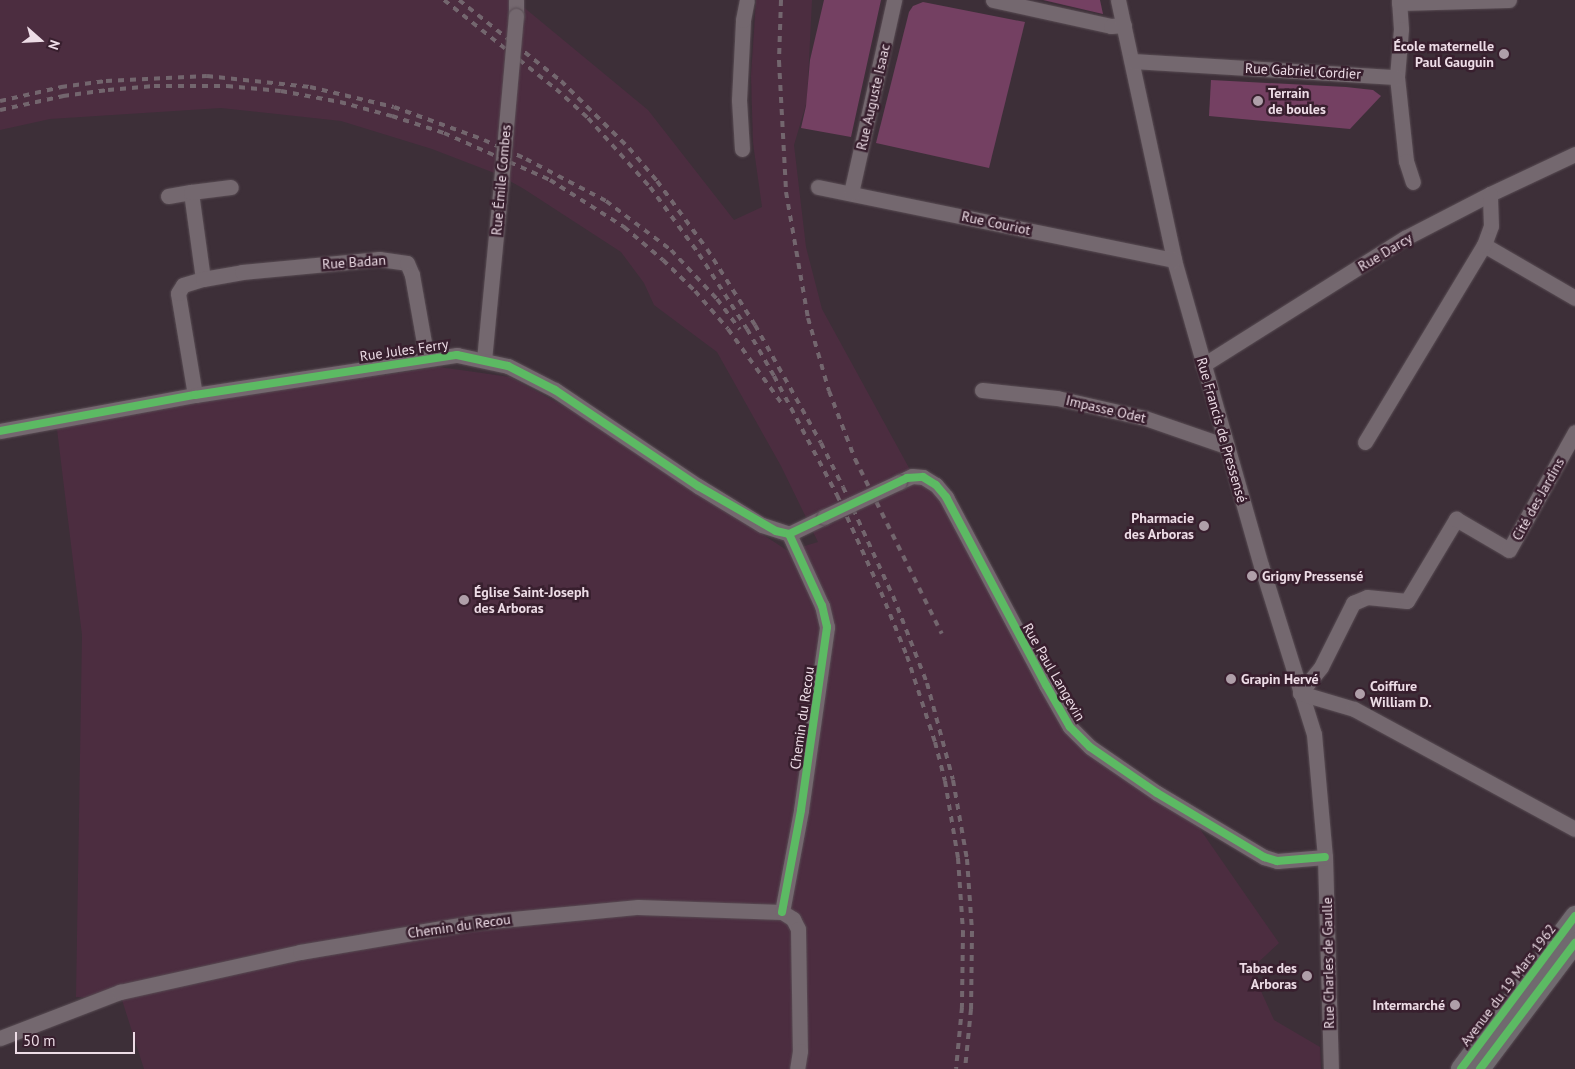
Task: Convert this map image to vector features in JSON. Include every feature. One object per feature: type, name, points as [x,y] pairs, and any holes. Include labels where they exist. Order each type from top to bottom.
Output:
[{"type":"main road","name":"Avenue du 19 Mars 1962","points":[[1461,1069],[1575,916]]},
{"type":"main road","name":"Avenue du 19 Mars 1962","points":[[1480,1069],[1575,943]]},
{"type":"street","name":"Rue Émile Combes","points":[[484,360],[516,0]]},
{"type":"street","points":[[742,149],[739,100],[743,20],[747,0]]},
{"type":"street","name":"Rue Auguste Isaac","points":[[851,193],[894,0]]},
{"type":"street","points":[[994,0],[1111,26],[1124,25]]},
{"type":"street","name":"Rue Francis de Pressensé","points":[[1118,0],[1174,260],[1226,446],[1314,734],[1325,857]]},
{"type":"street","points":[[1413,182],[1406,161],[1397,77],[1401,29],[1399,2],[1509,0]]},
{"type":"street","name":"Rue Gabriel Cordier","points":[[1132,61],[1397,77]]},
{"type":"street","name":"Rue Darcy","points":[[1203,365],[1405,238],[1490,194],[1575,154]]},
{"type":"street","name":"Rue Couriot","points":[[818,186],[1174,260]]},
{"type":"street","points":[[168,196],[231,187]]},
{"type":"street","points":[[191,192],[203,279]]},
{"type":"street","points":[[1364,442],[1484,245],[1491,226],[1490,194]]},
{"type":"street","points":[[1484,245],[1575,298]]},
{"type":"street","name":"Rue Badan","points":[[195,395],[178,293],[183,285],[203,279],[250,271],[379,259],[407,263],[412,275],[428,359]]},
{"type":"street","name":"Rue Jules Ferry","points":[[0,431],[195,395],[457,355],[508,366],[555,390],[698,486],[762,525],[789,534]]},
{"type":"street","name":"Impasse Odet","points":[[982,390],[1057,398],[1145,418],[1226,446]]},
{"type":"street","name":"Cité des Jardins","points":[[1300,693],[1321,667],[1353,602],[1367,597],[1407,600],[1456,519],[1509,550],[1575,432]]},
{"type":"street","name":"Rue Paul Langevin","points":[[789,534],[912,476],[923,477],[936,485],[946,497],[1070,727],[1090,747],[1157,793],[1264,857],[1277,861],[1325,857]]},
{"type":"street","name":"Chemin du Recou","points":[[0,1038],[120,992],[300,952],[387,936],[471,923],[638,906],[782,912],[801,810],[827,627],[822,606],[789,534]]},
{"type":"street","points":[[1300,693],[1354,709],[1575,829]]},
{"type":"street","name":"Rue Charles de Gaulle","points":[[1325,857],[1331,1069]]},
{"type":"street","points":[[782,912],[793,919],[798,929],[800,1051],[797,1069]]},
{"type":"shaded area","points":[[0,0],[515,0],[648,110],[734,220],[762,207],[753,143],[751,76],[756,0],[812,0],[807,101],[794,145],[806,247],[822,309],[914,477],[932,480],[1075,734],[1184,806],[1279,943],[1251,969],[1274,1020],[1320,1047],[1321,1069],[144,1069],[122,1000],[76,997],[82,635],[56,421],[439,367],[510,377],[584,417],[788,551],[818,542],[781,466],[717,352],[654,305],[644,283],[621,252],[524,189],[497,174],[432,149],[341,121],[221,108],[50,119],[0,130]]},
{"type":"shaded area","points":[[824,0],[881,0],[851,137],[801,128],[806,106],[810,60]]},
{"type":"shaded area","points":[[1043,0],[1100,0],[1103,14]]},
{"type":"shaded area","points":[[923,2],[1025,22],[989,168],[876,143],[909,12],[913,6]]},
{"type":"shaded area","points":[[1211,80],[1346,87],[1373,90],[1381,96],[1350,129],[1209,116]]},
{"type":"railway","points":[[444,0],[556,89],[588,118],[650,187],[699,254],[747,329],[837,495],[881,592],[907,656],[935,742],[945,781],[958,858],[963,931],[962,1007],[956,1069]]},
{"type":"railway","points":[[459,0],[561,81],[629,148],[657,181],[707,249],[755,325],[821,443],[843,487],[893,596],[927,683],[953,780],[967,859],[972,931],[971,1009],[965,1069]]},
{"type":"railway","points":[[781,0],[779,61],[786,192],[808,318],[829,391],[855,459],[942,634]]},
{"type":"railway","points":[[0,101],[61,87],[106,81],[207,76],[310,87],[394,107],[484,140],[526,159],[606,201],[671,250],[717,299],[740,329]]},
{"type":"railway","points":[[0,110],[63,96],[108,90],[154,86],[227,86],[281,91],[340,102],[444,133],[550,180],[624,227],[663,260],[695,291],[728,329],[782,404]]},
{"type":"cycle path","points":[[0,431],[195,395],[457,355],[508,366],[555,390],[698,486],[776,531],[789,534],[907,478],[923,477],[936,485],[946,497],[1070,727],[1090,747],[1157,793],[1264,857],[1277,861],[1325,857]]},
{"type":"cycle path","points":[[782,912],[801,810],[827,627],[822,606],[789,534]]},
{"type":"cycle path","points":[[1461,1069],[1575,916]]},
{"type":"cycle path","points":[[1480,1069],[1575,943]]},
{"type":"place","name":"École maternelle Paul Gauguin","points":[[1504,54]]},
{"type":"place","name":"Terrain de boules","points":[[1258,101]]},
{"type":"place","name":"Pharmacie des Arboras","points":[[1204,526]]},
{"type":"place","name":"Grigny Pressensé","points":[[1252,576]]},
{"type":"place","name":"Église Saint-Joseph des Arboras","points":[[464,600]]},
{"type":"place","name":"Grapin Hervé","points":[[1231,679]]},
{"type":"place","name":"Coiffure William D.","points":[[1360,694]]},
{"type":"place","name":"Tabac des Arboras","points":[[1307,976]]},
{"type":"place","name":"Intermarché","points":[[1455,1005]]}]
